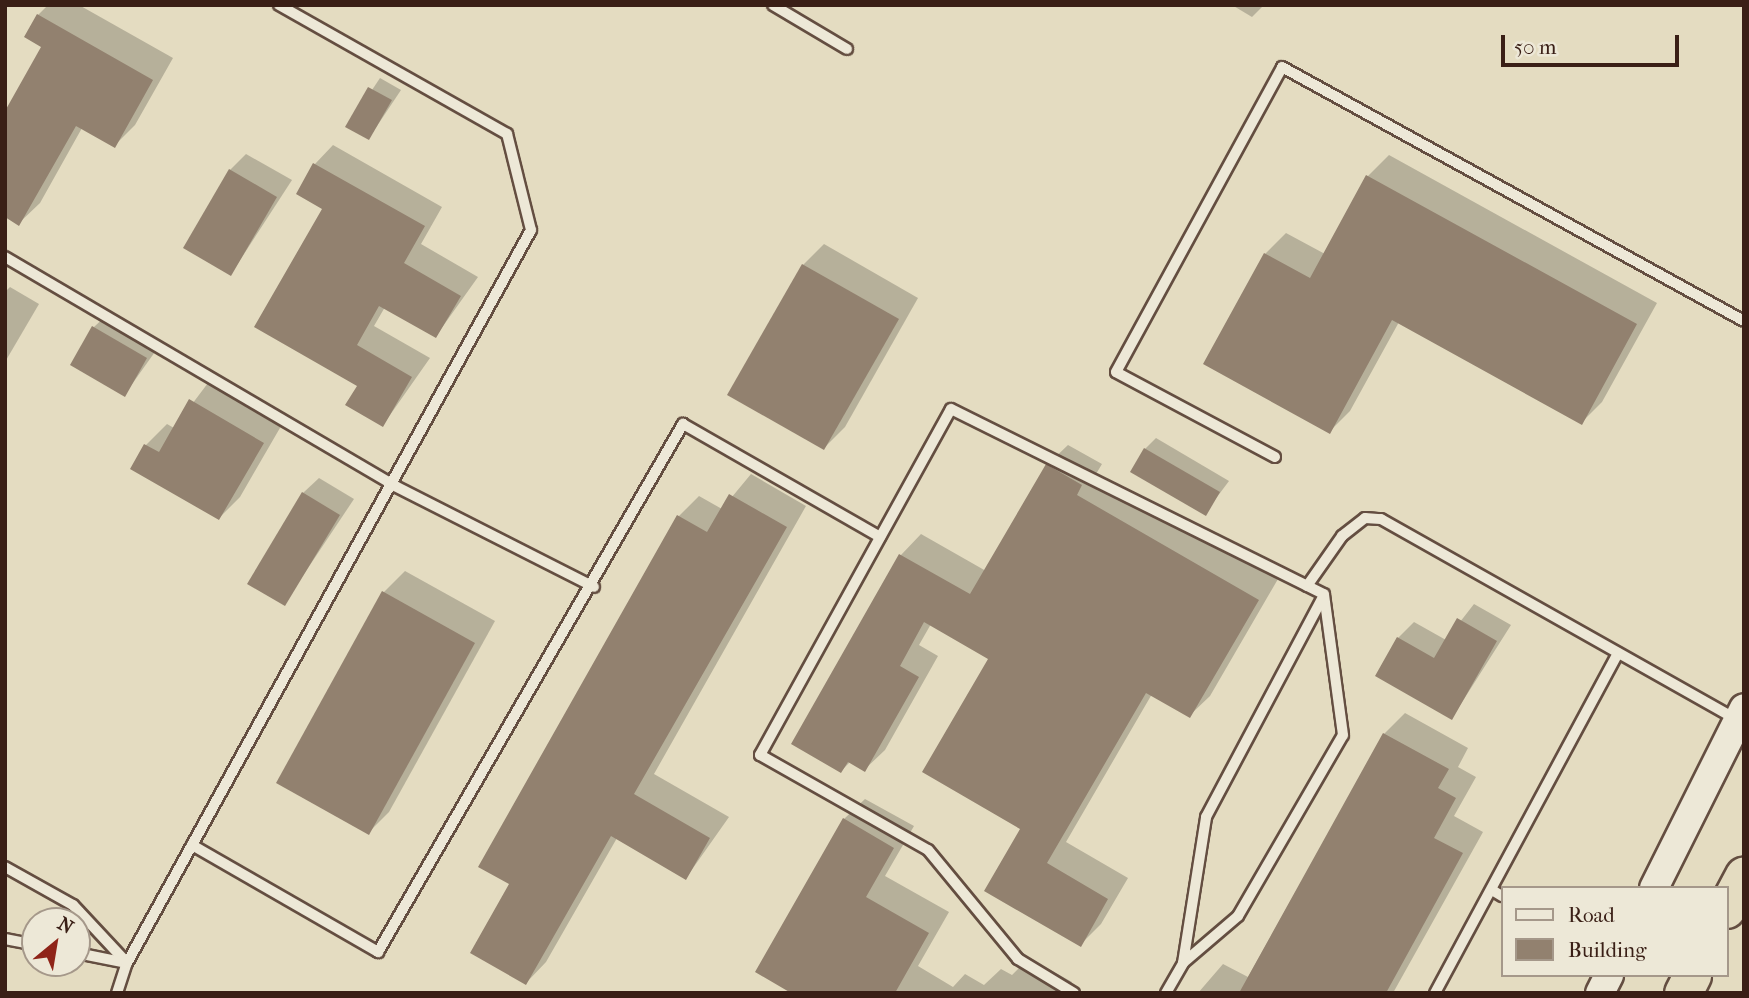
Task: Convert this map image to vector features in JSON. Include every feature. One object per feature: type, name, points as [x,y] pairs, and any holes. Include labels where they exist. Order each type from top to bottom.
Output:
[{"type":"highway","points":[[1728,905],[1744,875]]},
{"type":"highway","points":[[1683,993],[1691,977]]},
{"type":"main road","points":[[1655,886],[1741,714]]},
{"type":"main road","points":[[1600,993],[1608,977]]},
{"type":"lane","points":[[117,993],[127,963],[394,486],[531,230],[507,134],[279,5]]},
{"type":"lane","points":[[773,5],[847,49]]},
{"type":"lane","points":[[1275,457],[1116,372],[1283,67],[1744,321]]},
{"type":"lane","points":[[5,257],[394,486],[594,587]]},
{"type":"lane","points":[[1074,993],[1018,959],[928,850],[760,755],[951,409],[1324,594]]},
{"type":"lane","points":[[192,845],[378,952],[594,587],[683,424],[880,537]]},
{"type":"lane","points":[[1307,586],[1350,530],[1365,518],[1381,519],[1618,653],[1741,714]]},
{"type":"lane","points":[[1183,963],[1206,817],[1324,594]]},
{"type":"lane","points":[[1166,993],[1183,963],[1238,916],[1343,735],[1324,594]]},
{"type":"lane","points":[[1435,993],[1618,653]]},
{"type":"lane","points":[[5,867],[73,905],[127,963]]},
{"type":"lane","points":[[1492,890],[1500,895]]},
{"type":"lane","points":[[91,956],[127,963]]},
{"type":"building","points":[[37,14],[153,80],[115,148],[76,126],[19,226],[5,217],[5,111],[41,47],[24,37]]},
{"type":"building","points":[[368,87],[392,100],[369,140],[345,127]]},
{"type":"building","points":[[313,163],[425,226],[404,263],[461,296],[436,338],[379,306],[357,345],[412,377],[383,427],[345,405],[357,386],[254,327],[322,209],[296,194]]},
{"type":"building","points":[[229,169],[277,197],[231,276],[183,248]]},
{"type":"building","points":[[1366,175],[1637,324],[1582,425],[1392,320],[1330,434],[1203,364],[1264,253],[1310,278]]},
{"type":"building","points":[[802,264],[899,319],[824,450],[727,395]]},
{"type":"building","points":[[92,326],[147,358],[125,397],[70,365]]},
{"type":"building","points":[[189,399],[264,443],[219,520],[130,469],[144,444],[159,452]]},
{"type":"building","points":[[1144,448],[1220,492],[1206,516],[1130,472]]},
{"type":"building","points":[[1046,464],[1082,485],[1077,495],[1259,600],[1190,718],[1146,693],[1047,863],[1108,899],[1081,947],[984,891],[1020,829],[922,772],[988,659],[924,622],[900,666],[919,677],[865,772],[848,762],[841,773],[791,744],[899,554],[970,594]]},
{"type":"building","points":[[302,492],[340,515],[285,606],[247,584]]},
{"type":"building","points":[[729,494],[787,527],[634,794],[710,838],[686,880],[611,836],[526,985],[470,953],[509,884],[478,867],[677,515],[707,532]]},
{"type":"building","points":[[382,591],[475,643],[369,835],[276,783]]},
{"type":"building","points":[[1457,618],[1497,641],[1452,720],[1375,676],[1397,637],[1434,658]]},
{"type":"building","points":[[1383,733],[1449,769],[1438,788],[1456,798],[1434,838],[1463,853],[1386,993],[1239,993]]},
{"type":"building","points":[[843,818],[894,848],[866,897],[929,933],[895,993],[791,993],[755,972]]}]
